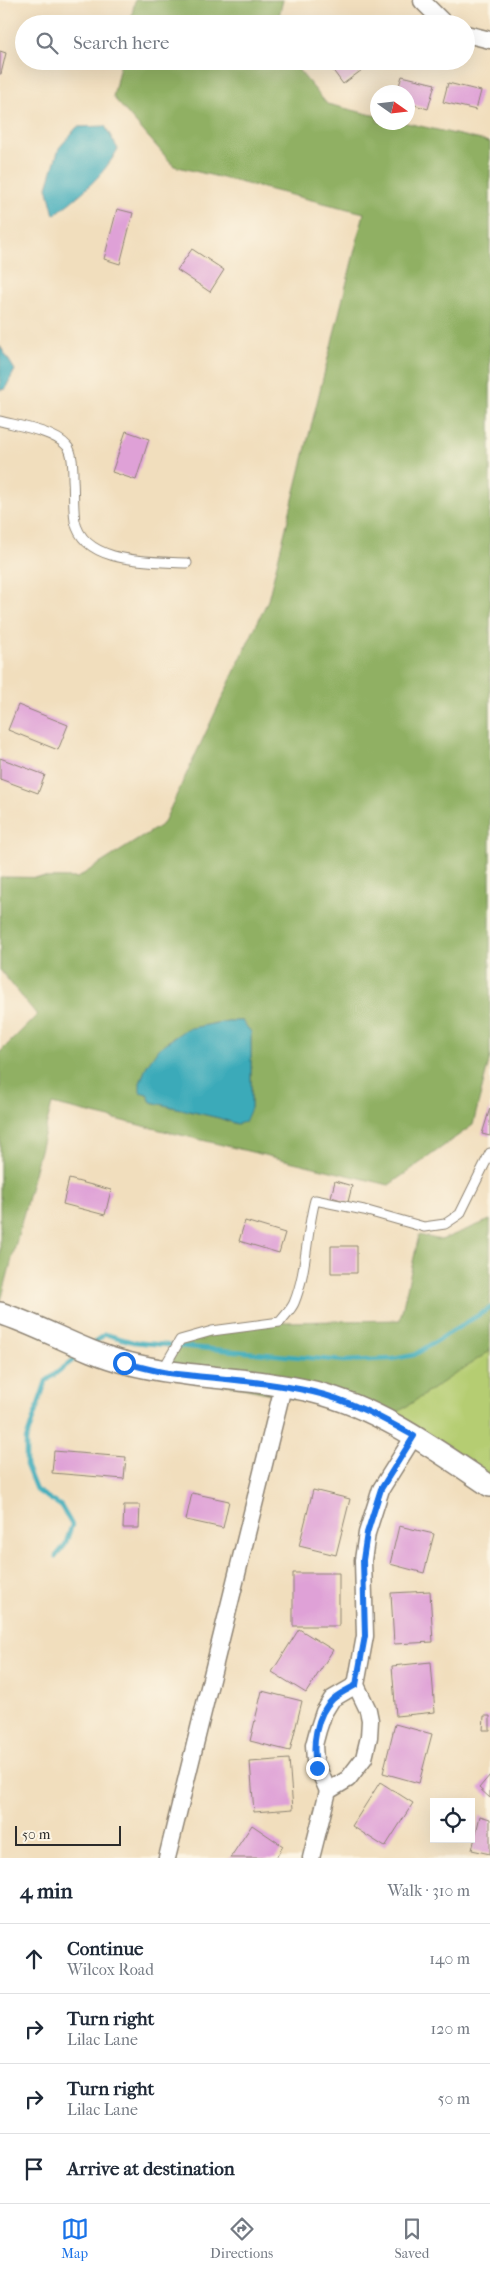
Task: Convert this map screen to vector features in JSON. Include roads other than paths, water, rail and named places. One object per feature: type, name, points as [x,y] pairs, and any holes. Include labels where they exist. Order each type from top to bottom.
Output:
[{"type":"street","points":[[422,1],[435,15]]},
{"type":"street","points":[[475,36],[490,40]]},
{"type":"street","points":[[0,1313],[124,1363],[162,1371],[276,1384],[342,1400],[376,1415],[414,1436],[490,1486]]},
{"type":"street","points":[[167,1858],[283,1387]]},
{"type":"street","points":[[328,1791],[348,1779],[364,1758],[370,1720],[356,1685],[365,1636],[363,1560],[367,1533],[381,1489],[414,1436]]},
{"type":"street","points":[[311,1858],[328,1791],[315,1761],[314,1745],[324,1712],[332,1699],[356,1685]]},
{"type":"lane","points":[[0,421],[57,437],[69,447],[73,473],[75,522],[86,544],[103,554],[131,559],[187,563]]},
{"type":"lane","points":[[162,1371],[180,1340],[212,1331],[280,1322],[293,1305],[301,1277],[308,1226],[315,1200],[364,1210],[424,1228],[445,1224],[460,1214],[490,1152]]},
{"type":"water","points":[[105,126],[118,149],[98,177],[54,215],[47,187],[59,148],[77,127]]},
{"type":"water","points":[[0,346],[15,370],[5,389],[0,390]]},
{"type":"water","points":[[228,1021],[242,1021],[251,1032],[251,1108],[245,1122],[237,1124],[151,1102],[147,1094],[140,1092],[140,1083],[147,1065],[158,1049],[186,1029]]},
{"type":"waterway","points":[[93,1344],[105,1334],[133,1342],[344,1361],[393,1359],[414,1355],[490,1308]]},
{"type":"waterway","points":[[56,1556],[65,1545],[72,1525],[61,1506],[36,1490],[26,1465],[26,1440],[46,1381],[81,1354]]}]
